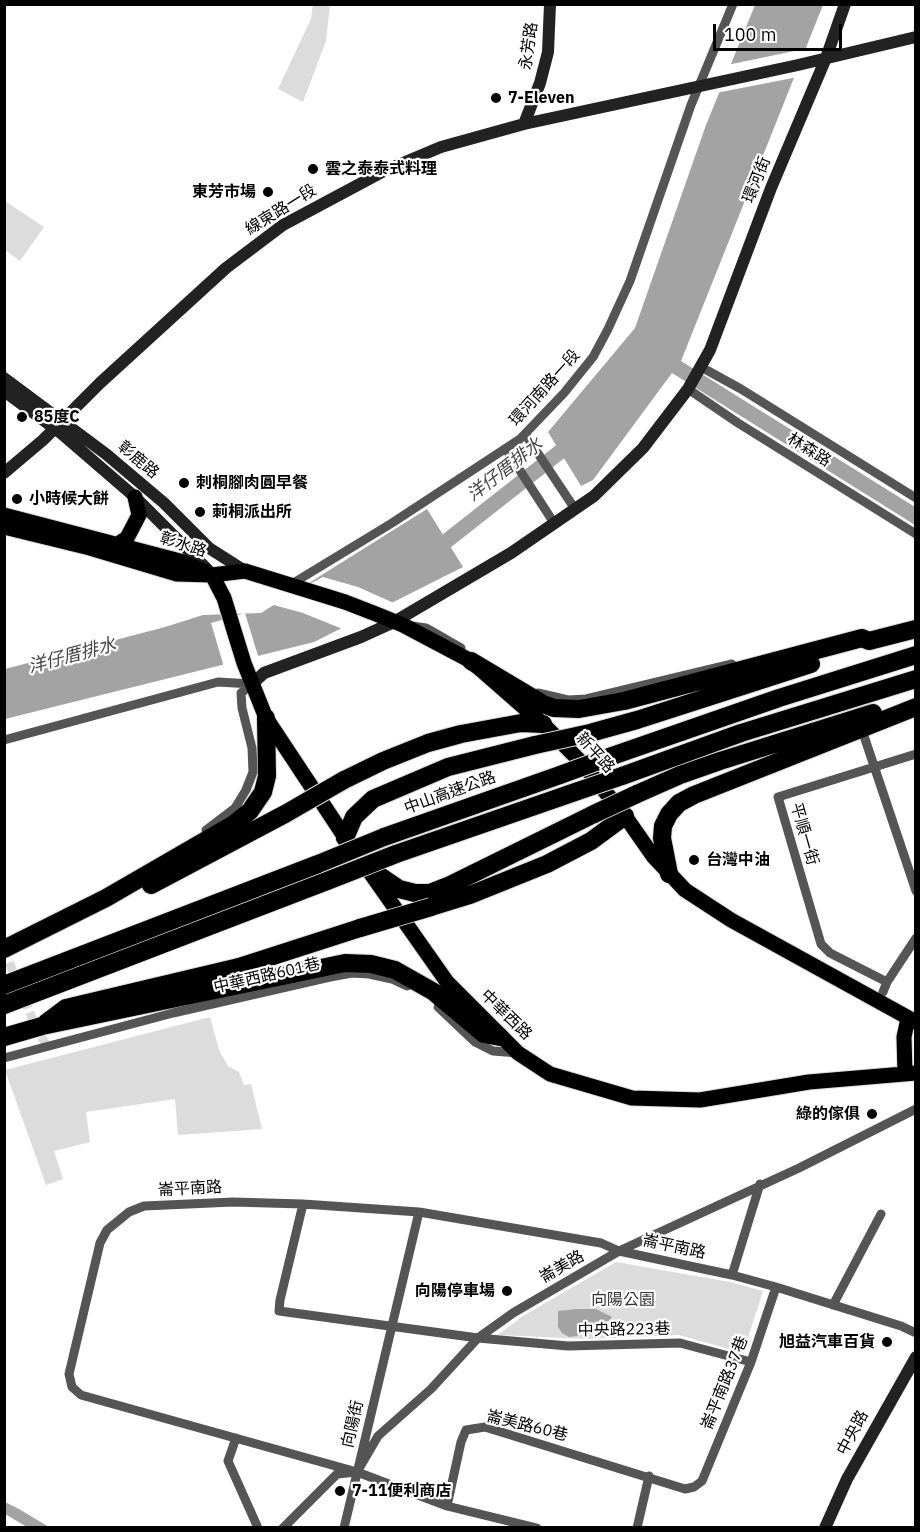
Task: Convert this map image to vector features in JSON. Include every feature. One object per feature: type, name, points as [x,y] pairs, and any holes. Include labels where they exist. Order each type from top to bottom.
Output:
[{"type":"highway","points":[[345,838],[354,817],[373,798],[448,767],[590,734],[864,646],[869,641],[915,629]]},
{"type":"highway","points":[[471,661],[543,704],[554,708],[579,709],[635,698],[862,639],[869,641]]},
{"type":"highway","name":"中山高速公路","points":[[4,985],[384,837],[778,698],[915,655]]},
{"type":"highway","points":[[4,1005],[396,854],[741,733],[915,679]]},
{"type":"highway","points":[[368,868],[399,889],[415,893],[430,892],[448,886],[594,814],[680,775],[720,760],[915,699]]},
{"type":"highway","points":[[669,874],[663,826],[669,814],[679,803],[915,707]]},
{"type":"highway","points":[[4,949],[106,898],[234,824],[250,811],[263,792],[267,776],[266,718]]},
{"type":"highway","points":[[4,956],[47,938],[120,902],[383,761],[428,743],[461,734],[521,723],[543,724]]},
{"type":"highway","points":[[42,1026],[66,1008],[239,967],[470,895],[547,864],[591,841],[625,816]]},
{"type":"highway","points":[[4,1037],[42,1026],[345,963],[371,964],[395,970],[434,992],[484,1034],[501,1037]]},
{"type":"main road","name":"永芳路","points":[[524,124],[540,83],[548,52],[550,4]]},
{"type":"main road","name":"環河街","points":[[252,684],[264,673],[399,623],[511,554],[575,509],[614,478],[643,448],[688,389],[701,367],[730,300],[771,188],[826,58],[845,4]]},
{"type":"main road","points":[[826,58],[915,37]]},
{"type":"main road","name":"線東路一段","points":[[4,473],[208,284],[283,225],[347,189],[418,157],[469,138],[826,58]]},
{"type":"main road","name":"彰鹿路","points":[[4,378],[135,497],[212,575]]},
{"type":"main road","name":"彰鹿路","points":[[4,391],[106,454],[156,496],[209,548],[245,571]]},
{"type":"main road","points":[[116,545],[127,538],[139,515],[135,497]]},
{"type":"main road","name":"彰水路","points":[[4,514],[180,561],[212,575]]},
{"type":"main road","name":"彰水路","points":[[4,527],[90,548],[177,573],[212,575]]},
{"type":"main road","name":"新平路","points":[[212,575],[245,571],[345,602],[399,623],[471,661],[543,724],[581,762],[625,816],[652,856],[686,890],[731,920],[912,1020]]},
{"type":"main road","name":"中華西路","points":[[212,575],[226,603],[244,663],[266,718],[345,838],[447,982],[518,1053],[550,1074],[632,1098],[700,1100],[809,1082],[910,1073]]},
{"type":"main road","points":[[910,1073],[904,1037],[912,1020]]},
{"type":"main road","name":"中央路","points":[[825,1527],[852,1469],[915,1357]]},
{"type":"street","name":"環河南路一段","points":[[290,585],[506,449],[525,434],[564,393],[593,357],[609,329],[630,281],[699,87],[733,4]]},
{"type":"street","name":"林森路","points":[[701,367],[741,389],[915,498]]},
{"type":"street","name":"林森路","points":[[688,389],[915,534]]},
{"type":"street","points":[[525,434],[575,509]]},
{"type":"street","points":[[506,449],[554,523]]},
{"type":"street","points":[[399,623],[426,628],[536,692],[568,700],[605,695],[842,638]]},
{"type":"street","points":[[4,740],[218,682],[252,684]]},
{"type":"street","points":[[4,940],[113,885],[214,825],[235,808],[253,772],[252,748],[242,708],[241,693],[252,684]]},
{"type":"street","points":[[874,732],[915,714]]},
{"type":"street","points":[[864,736],[915,887]]},
{"type":"street","name":"平順一街","points":[[887,982],[830,953],[821,944],[778,797],[876,768],[915,753]]},
{"type":"street","points":[[883,992],[915,938]]},
{"type":"street","name":"中華西路601巷","points":[[4,1058],[173,1013],[352,974],[369,974],[392,979],[414,988],[433,1002],[476,1042],[493,1051],[518,1053]]},
{"type":"street","name":"崙美路","points":[[357,1472],[378,1436],[431,1389],[478,1338],[513,1313],[619,1251],[760,1184],[799,1168],[915,1109]]},
{"type":"street","points":[[732,1275],[760,1184]]},
{"type":"street","name":"崙平南路","points":[[537,1527],[447,1506],[357,1472],[81,1395],[72,1387],[69,1374],[100,1244],[107,1230],[129,1212],[144,1206],[233,1202],[419,1212],[601,1242],[619,1251],[732,1275],[776,1287],[901,1326],[915,1333]]},
{"type":"street","name":"中央路223巷","points":[[303,1204],[279,1311],[390,1328],[568,1346],[680,1344],[751,1362]]},
{"type":"street","name":"向陽街","points":[[344,1527],[419,1212]]},
{"type":"street","points":[[833,1305],[881,1214]]},
{"type":"street","name":"崙平南路37巷","points":[[649,1476],[685,1488],[694,1487],[702,1481],[751,1362],[776,1287]]},
{"type":"street","name":"崙美路60巷","points":[[447,1506],[461,1442],[466,1430],[485,1427],[649,1476]]},
{"type":"street","points":[[236,1438],[228,1461],[258,1527]]},
{"type":"street","points":[[282,1527],[337,1474],[357,1472]]},
{"type":"street","points":[[637,1527],[649,1476]]},
{"type":"green space","points":[[313,4],[330,5],[326,41],[303,102],[278,89],[311,19]]},
{"type":"green space","points":[[5,201],[44,227],[20,261],[5,250]]},
{"type":"green space","points":[[210,1017],[219,1050],[228,1066],[239,1072],[244,1085],[251,1084],[262,1129],[178,1135],[175,1099],[86,1112],[90,1142],[54,1151],[63,1179],[46,1185],[5,1070]]},
{"type":"green space","name":"向陽公園","points":[[616,1262],[730,1282],[763,1291],[743,1353],[679,1335],[587,1339],[498,1335],[523,1316]]},
{"type":"water","points":[[755,5],[823,5],[681,361],[915,507],[915,525],[672,373],[593,480],[581,486],[548,432],[635,328],[706,125]]},
{"type":"water","points":[[427,509],[463,567],[314,642],[5,719],[5,669],[203,615],[261,613]]},
{"type":"water","points":[[596,1309],[612,1317],[600,1330],[590,1324],[584,1324],[577,1336],[569,1337],[558,1327],[558,1311]]},
{"type":"water","points":[[5,1502],[49,1527],[27,1527],[5,1514]]},
{"type":"pier","points":[[809,48],[798,77],[716,93],[727,65]]},
{"type":"pier","points":[[546,430],[582,489],[578,488],[545,433]]},
{"type":"pier","points":[[323,577],[358,587],[396,604],[345,630],[303,613],[270,604]]},
{"type":"pier","points":[[245,613],[259,659],[224,667],[211,623]]},
{"type":"waterway","name":"洋仔厝排水","points":[[429,551],[444,543],[575,440]]},
{"type":"tunnel","points":[[4,950],[37,1030],[47,1046]]},
{"type":"place","name":"7-Eleven","points":[[496,98]]},
{"type":"place","name":"雲之泰泰式料理","points":[[313,169]]},
{"type":"place","name":"東芳市場","points":[[268,192]]},
{"type":"place","name":"85度C","points":[[22,417]]},
{"type":"place","name":"刺桐腳肉圓早餐","points":[[184,483]]},
{"type":"place","name":"小時候大餅","points":[[17,499]]},
{"type":"place","name":"莿桐派出所","points":[[200,512]]},
{"type":"place","name":"台灣中油","points":[[694,860]]},
{"type":"place","name":"綠的傢俱","points":[[872,1114]]},
{"type":"place","name":"向陽停車場","points":[[507,1291]]},
{"type":"place","name":"旭益汽車百貨","points":[[887,1342]]},
{"type":"place","name":"7-11便利商店","points":[[340,1491]]}]
